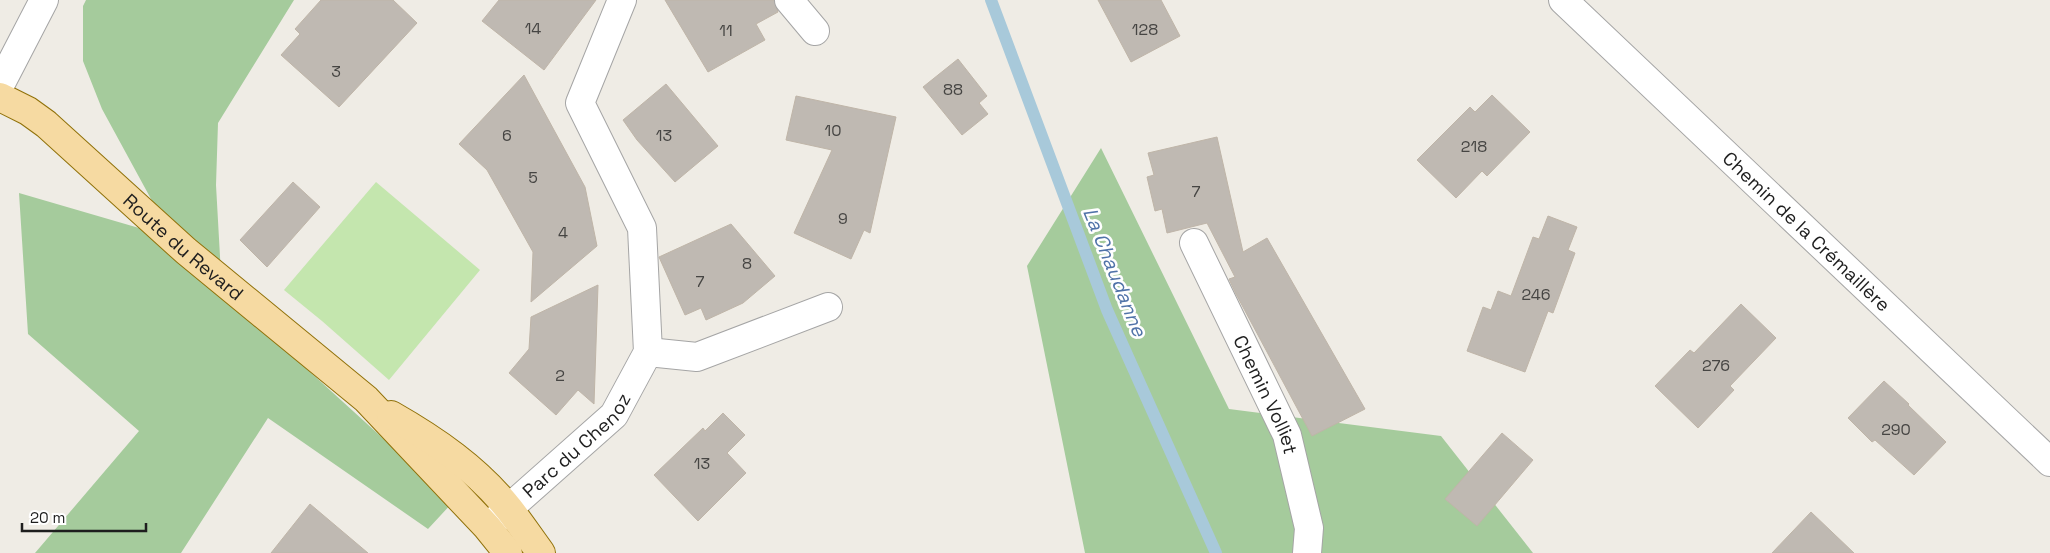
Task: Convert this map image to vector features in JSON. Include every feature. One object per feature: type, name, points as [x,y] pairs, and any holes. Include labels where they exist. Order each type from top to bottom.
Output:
[{"type":"main road","name":"Route du Revard","points":[[0,97],[28,111],[46,124],[186,251],[366,399],[487,527],[508,553]]},
{"type":"main road","name":"Route du Revard","points":[[366,399],[431,438],[468,467],[508,508],[541,553]]},
{"type":"street","points":[[0,85],[44,0]]},
{"type":"street","points":[[622,0],[580,103],[642,228],[648,352],[697,357],[828,307]]},
{"type":"street","points":[[789,0],[815,31]]},
{"type":"street","name":"Chemin de la Crémaillère","points":[[1563,0],[2050,462]]},
{"type":"street","name":"Chemin Volliet","points":[[1194,242],[1287,435],[1309,528],[1307,553]]},
{"type":"street","name":"Parc du Chenoz","points":[[487,527],[614,415],[648,352]]},
{"type":"green space","points":[[86,0],[294,0],[218,123],[216,185],[222,292],[453,502],[428,529],[268,418],[181,553],[35,553],[139,431],[28,334],[19,193],[139,228],[157,210],[102,109],[83,61],[83,6]]},
{"type":"green space","points":[[1101,148],[1229,409],[1441,436],[1533,553],[1085,553],[1027,266]]},
{"type":"green space","points":[[376,182],[480,270],[389,380],[284,290]]},
{"type":"building","points":[[321,0],[393,0],[417,23],[339,107],[281,55],[300,34],[295,29]]},
{"type":"building","points":[[499,0],[596,0],[544,70],[482,21]]},
{"type":"building","points":[[665,0],[774,0],[778,12],[756,24],[765,40],[708,72]]},
{"type":"building","points":[[1098,0],[1161,0],[1180,36],[1131,62]]},
{"type":"building","points":[[958,59],[987,96],[979,103],[988,114],[962,135],[923,87]]},
{"type":"building","points":[[524,75],[585,187],[597,246],[531,302],[533,252],[487,170],[459,144]]},
{"type":"building","points":[[666,84],[718,146],[675,182],[637,140],[623,120]]},
{"type":"building","points":[[1492,95],[1530,132],[1487,176],[1482,171],[1456,198],[1417,160],[1470,107],[1475,112]]},
{"type":"building","points":[[796,96],[896,117],[870,233],[864,230],[851,259],[794,233],[832,150],[786,140]]},
{"type":"building","points":[[1217,137],[1243,252],[1267,238],[1365,409],[1312,436],[1236,294],[1229,279],[1235,277],[1207,223],[1167,233],[1162,209],[1155,211],[1147,177],[1154,175],[1148,153]]},
{"type":"building","points":[[293,182],[320,207],[267,267],[240,240]]},
{"type":"building","points":[[1548,216],[1577,227],[1568,250],[1575,253],[1553,313],[1548,311],[1525,372],[1467,351],[1483,307],[1491,310],[1498,291],[1511,296],[1533,237],[1539,239]]},
{"type":"building","points":[[731,224],[775,276],[743,303],[706,320],[701,308],[685,315],[659,257]]},
{"type":"building","points":[[598,285],[594,404],[578,390],[556,415],[509,373],[529,349],[531,317]]},
{"type":"building","points":[[1741,304],[1776,338],[1730,386],[1734,390],[1698,428],[1655,386],[1690,350],[1694,353]]},
{"type":"building","points":[[1884,381],[1946,442],[1914,475],[1875,440],[1872,442],[1848,418]]},
{"type":"building","points":[[723,413],[745,435],[727,453],[746,473],[698,521],[654,475],[703,428],[705,431]]},
{"type":"building","points":[[1502,433],[1533,460],[1477,526],[1445,499]]},
{"type":"building","points":[[310,504],[368,553],[271,553]]},
{"type":"building","points":[[1811,512],[1854,553],[1772,553]]},
{"type":"waterway","name":"La Chaudanne","points":[[991,0],[1107,310],[1216,553]]}]
